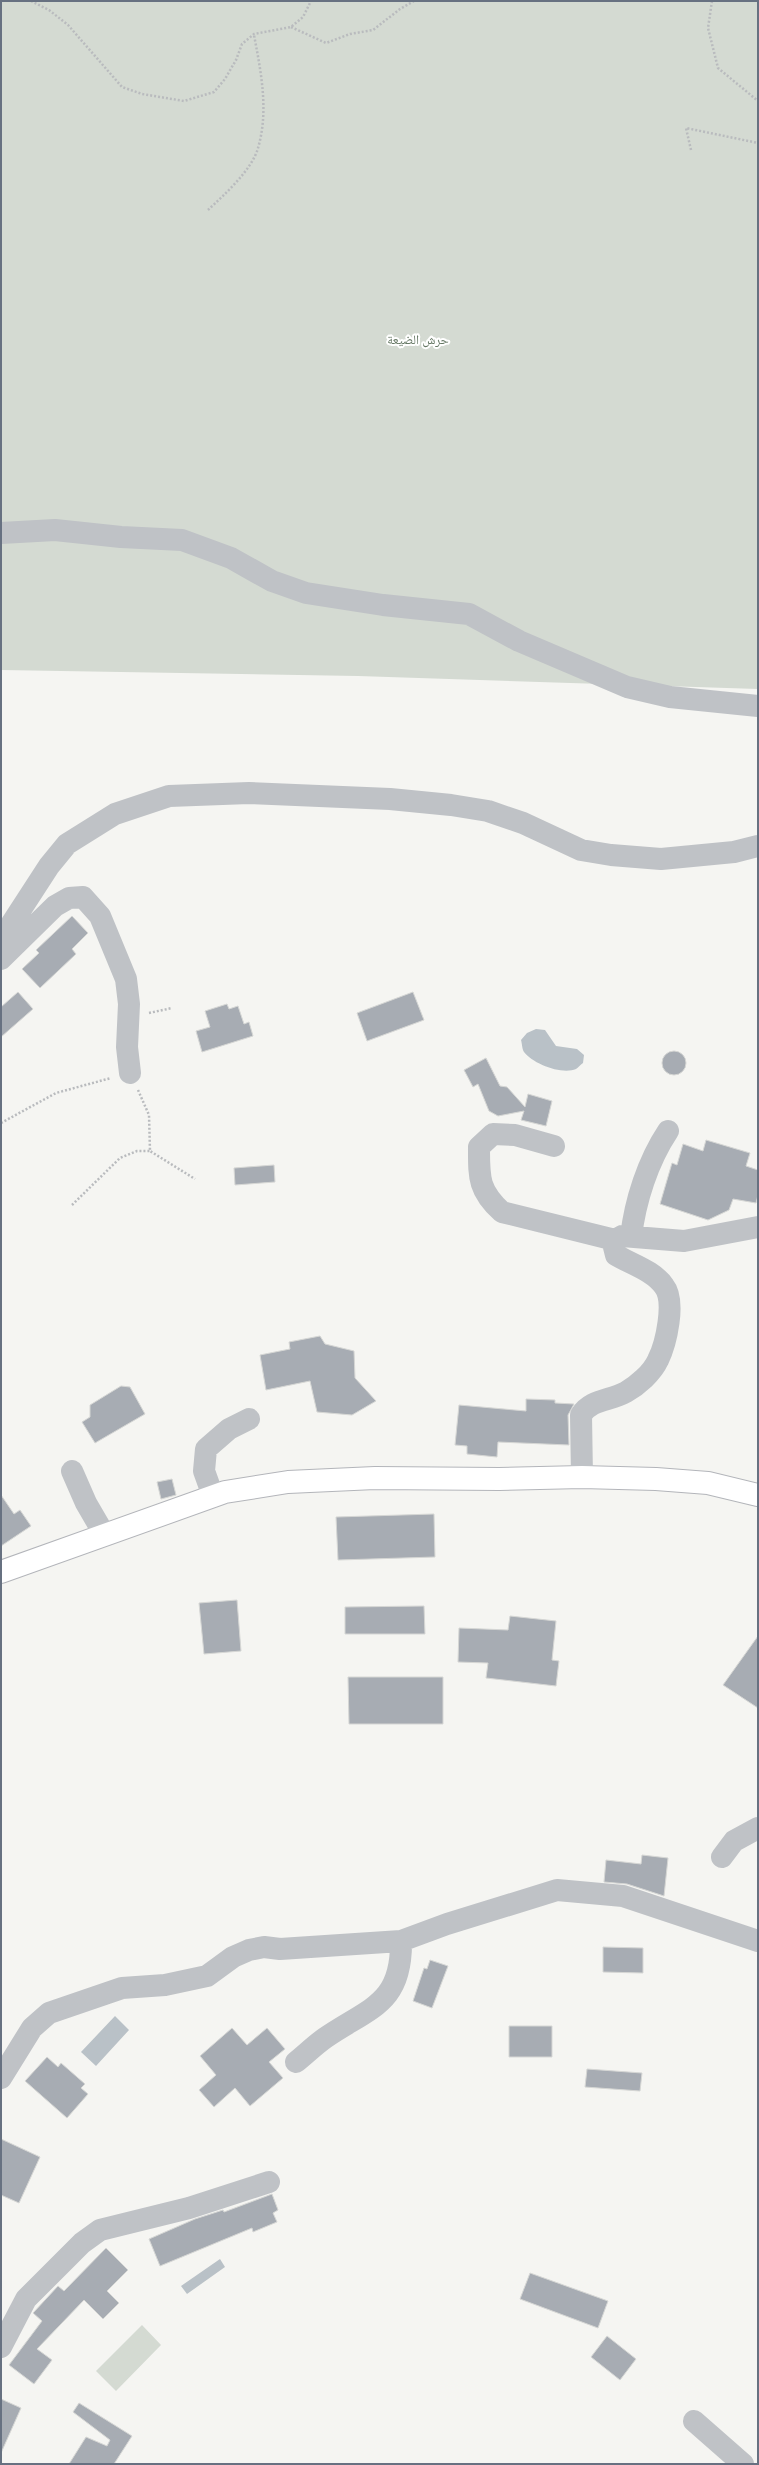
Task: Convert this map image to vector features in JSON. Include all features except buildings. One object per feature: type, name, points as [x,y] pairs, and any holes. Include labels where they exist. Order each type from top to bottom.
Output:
[{"type":"main road","points":[[1,1572],[213,1496],[288,1482],[375,1478],[499,1479],[582,1477],[702,1482],[758,1495]]},
{"type":"street","points":[[1,533],[55,530],[121,537],[182,540],[231,558],[272,581],[306,593],[390,606],[469,614],[519,641],[627,686],[670,697],[758,706]]},
{"type":"street","points":[[1,940],[48,866],[67,844],[115,814],[169,796],[249,793],[390,799],[451,805],[488,811],[523,823],[581,850],[646,858],[689,858],[734,852],[758,846]]},
{"type":"street","points":[[1,959],[55,906],[69,898],[83,897],[100,916],[126,979],[129,1004],[127,1047],[130,1073]]},
{"type":"street","points":[[582,1477],[581,1415],[586,1407],[625,1392],[649,1374],[658,1360],[670,1318],[670,1296],[665,1286],[654,1275],[616,1255],[614,1247],[623,1238],[633,1216],[657,1147],[668,1131]]},
{"type":"street","points":[[554,1146],[515,1135],[493,1134],[479,1147],[479,1178],[488,1200],[502,1212],[623,1238],[684,1241],[758,1227]]},
{"type":"street","points":[[213,1496],[204,1471],[206,1449],[229,1429],[249,1418]]},
{"type":"street","points":[[72,1471],[86,1503],[104,1534]]},
{"type":"street","points":[[722,1857],[734,1841],[758,1828]]},
{"type":"street","points":[[1,2078],[32,2028],[50,2013],[93,1997],[122,1988],[165,1985],[207,1976],[233,1957],[264,1947],[280,1950],[400,1941],[447,1924],[557,1890],[623,1896],[758,1941]]},
{"type":"street","points":[[296,2062],[324,2039],[376,2008],[391,1989],[401,1961],[400,1941]]},
{"type":"street","points":[[1,2347],[26,2299],[82,2243],[100,2230],[189,2208],[269,2182]]},
{"type":"street","points":[[694,2421],[743,2464]]},
{"type":"path","points":[[31,1],[49,10],[68,25],[122,87],[142,94],[184,101],[214,92],[236,60],[242,44],[254,34],[291,27],[303,17],[311,1]]},
{"type":"path","points":[[291,27],[326,43],[350,34],[373,30],[400,9],[414,1]]},
{"type":"path","points":[[712,1],[708,28],[718,68],[758,100]]},
{"type":"path","points":[[208,210],[227,192],[248,166],[258,148],[264,100],[254,34]]},
{"type":"path","points":[[691,150],[686,128],[758,144]]},
{"type":"path","points":[[1,1123],[56,1093],[130,1073],[149,1115],[150,1151]]},
{"type":"path","points":[[72,1205],[120,1158],[138,1151],[150,1151],[195,1179]]},
{"type":"green space","name":"حرش الضيعة","points":[[1,1],[758,1],[758,689],[358,676],[1,670]]},
{"type":"green space","points":[[142,2325],[161,2345],[116,2391],[96,2371]]},
{"type":"shaded area","points":[[536,1029],[545,1030],[556,1046],[577,1049],[584,1055],[583,1063],[576,1069],[563,1071],[534,1061],[524,1052],[521,1040],[527,1033]]},
{"type":"shaded area","points":[[115,2016],[129,2030],[96,2066],[81,2052]]},
{"type":"shaded area","points":[[220,2259],[225,2267],[187,2294],[181,2286]]}]
